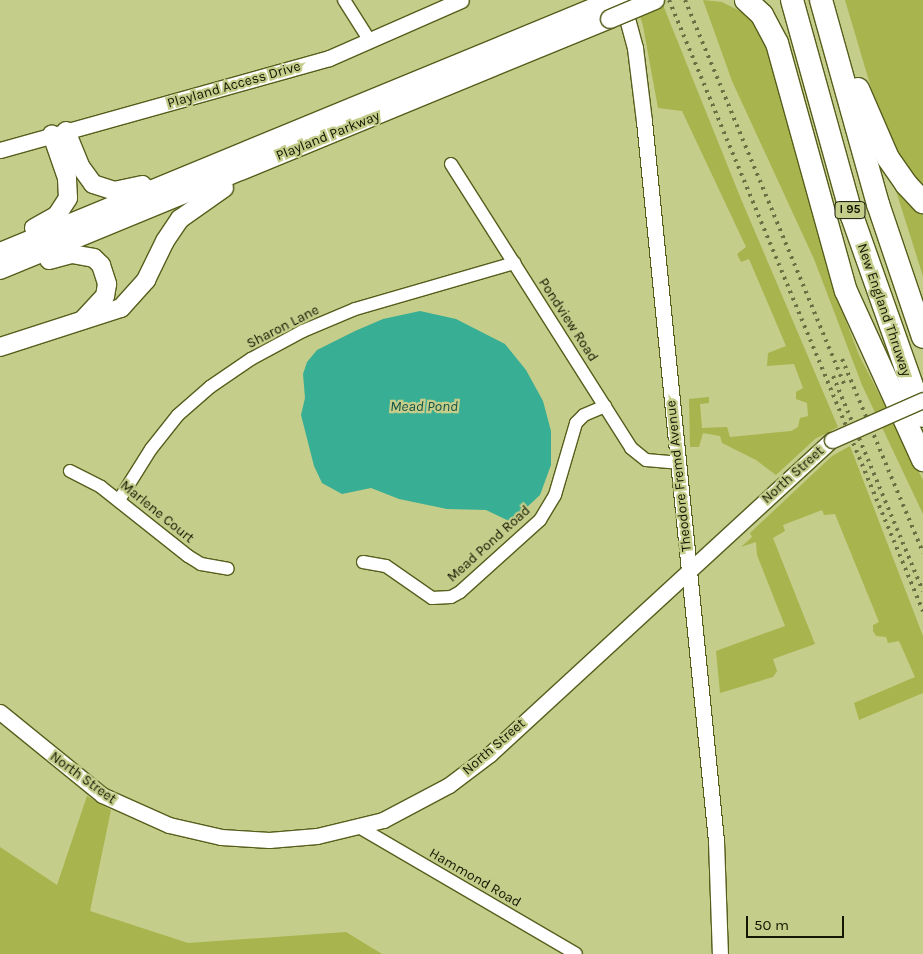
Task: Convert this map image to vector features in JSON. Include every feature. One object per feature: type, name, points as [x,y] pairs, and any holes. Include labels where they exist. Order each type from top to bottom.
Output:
[{"type":"highway","points":[[746,0],[762,15],[775,37],[846,291],[923,460]]},
{"type":"highway","name":"New England Thruway","points":[[792,0],[860,243],[923,416]]},
{"type":"highway","points":[[822,0],[881,144],[906,184],[923,202]]},
{"type":"highway","name":"New England Thruway","points":[[822,0],[878,204],[923,337]]},
{"type":"main road","name":"Playland Parkway","points":[[0,252],[608,7],[656,0]]},
{"type":"main road","name":"Playland Parkway","points":[[0,272],[283,154],[608,7]]},
{"type":"main road","points":[[59,133],[86,176],[103,190],[128,189],[233,157]]},
{"type":"main road","points":[[0,245],[48,221],[64,207],[69,188],[59,133]]},
{"type":"main road","points":[[0,347],[109,314],[130,300],[146,280],[172,229],[190,210],[283,154]]},
{"type":"main road","points":[[0,272],[72,254],[94,258],[105,274],[105,296],[95,310],[78,324]]},
{"type":"street","points":[[344,0],[370,41]]},
{"type":"street","name":"Playland Access Drive","points":[[0,150],[310,64],[370,41],[461,0]]},
{"type":"street","name":"Theodore Fremd Avenue","points":[[622,0],[640,86],[716,841],[720,954]]},
{"type":"street","name":"Pondview Road","points":[[451,164],[636,455],[655,462],[678,463]]},
{"type":"street","name":"Sharon Lane","points":[[119,500],[151,449],[178,415],[210,387],[251,359],[304,331],[355,309],[514,263]]},
{"type":"street","name":"North Street","points":[[0,712],[102,795],[168,825],[221,837],[269,840],[317,836],[359,827],[406,809],[470,770],[688,569],[832,440],[923,400]]},
{"type":"street","name":"Mead Pond Road","points":[[363,562],[386,566],[432,598],[451,597],[460,592],[540,520],[555,495],[576,423],[584,415],[605,406]]},
{"type":"street","name":"Marlene Court","points":[[70,471],[119,500],[188,556],[201,564],[228,569]]},
{"type":"street","name":"Hammond Road","points":[[359,827],[576,954]]},
{"type":"green space","points":[[635,0],[661,0],[741,199],[838,427],[815,439],[776,475],[756,460],[722,443],[720,436],[703,433],[699,447],[690,447],[689,399],[709,397],[709,403],[700,404],[702,428],[727,427],[730,437],[791,431],[798,427],[800,418],[808,416],[807,403],[796,399],[796,392],[803,388],[794,364],[767,366],[768,353],[786,346],[749,259],[741,262],[737,254],[746,247],[682,111],[658,108],[643,26]]},
{"type":"green space","points":[[703,0],[722,2],[746,14],[765,36],[839,303],[859,355],[923,480],[923,514],[862,385],[814,259],[732,81]]},
{"type":"green space","points":[[845,0],[923,0],[923,189],[908,173],[883,128]]},
{"type":"green space","points":[[891,175],[923,206],[923,277],[921,270]]},
{"type":"green space","points":[[850,446],[923,636],[923,693],[859,720],[854,703],[915,677],[899,641],[888,643],[886,637],[876,636],[873,631],[873,625],[879,622],[835,514],[824,515],[822,510],[783,525],[785,531],[773,538],[815,644],[773,659],[777,671],[773,677],[720,693],[716,651],[785,626],[757,555],[756,542],[741,547],[752,537],[750,533],[832,456]]},
{"type":"green space","points":[[87,796],[111,810],[90,911],[188,943],[346,932],[382,954],[0,954],[0,847],[57,885]]},
{"type":"water","name":"Mead Pond","points":[[420,311],[456,319],[505,344],[526,370],[543,401],[551,431],[551,465],[540,495],[511,522],[486,510],[447,509],[399,499],[371,488],[342,494],[322,483],[314,466],[301,415],[305,398],[303,374],[307,362],[317,350],[355,331],[383,319]]},
{"type":"railway","points":[[669,0],[923,611]]},
{"type":"railway","points":[[685,0],[844,384]]},
{"type":"railway","points":[[842,359],[923,553]]},
{"type":"railway","points":[[833,376],[923,591]]}]
